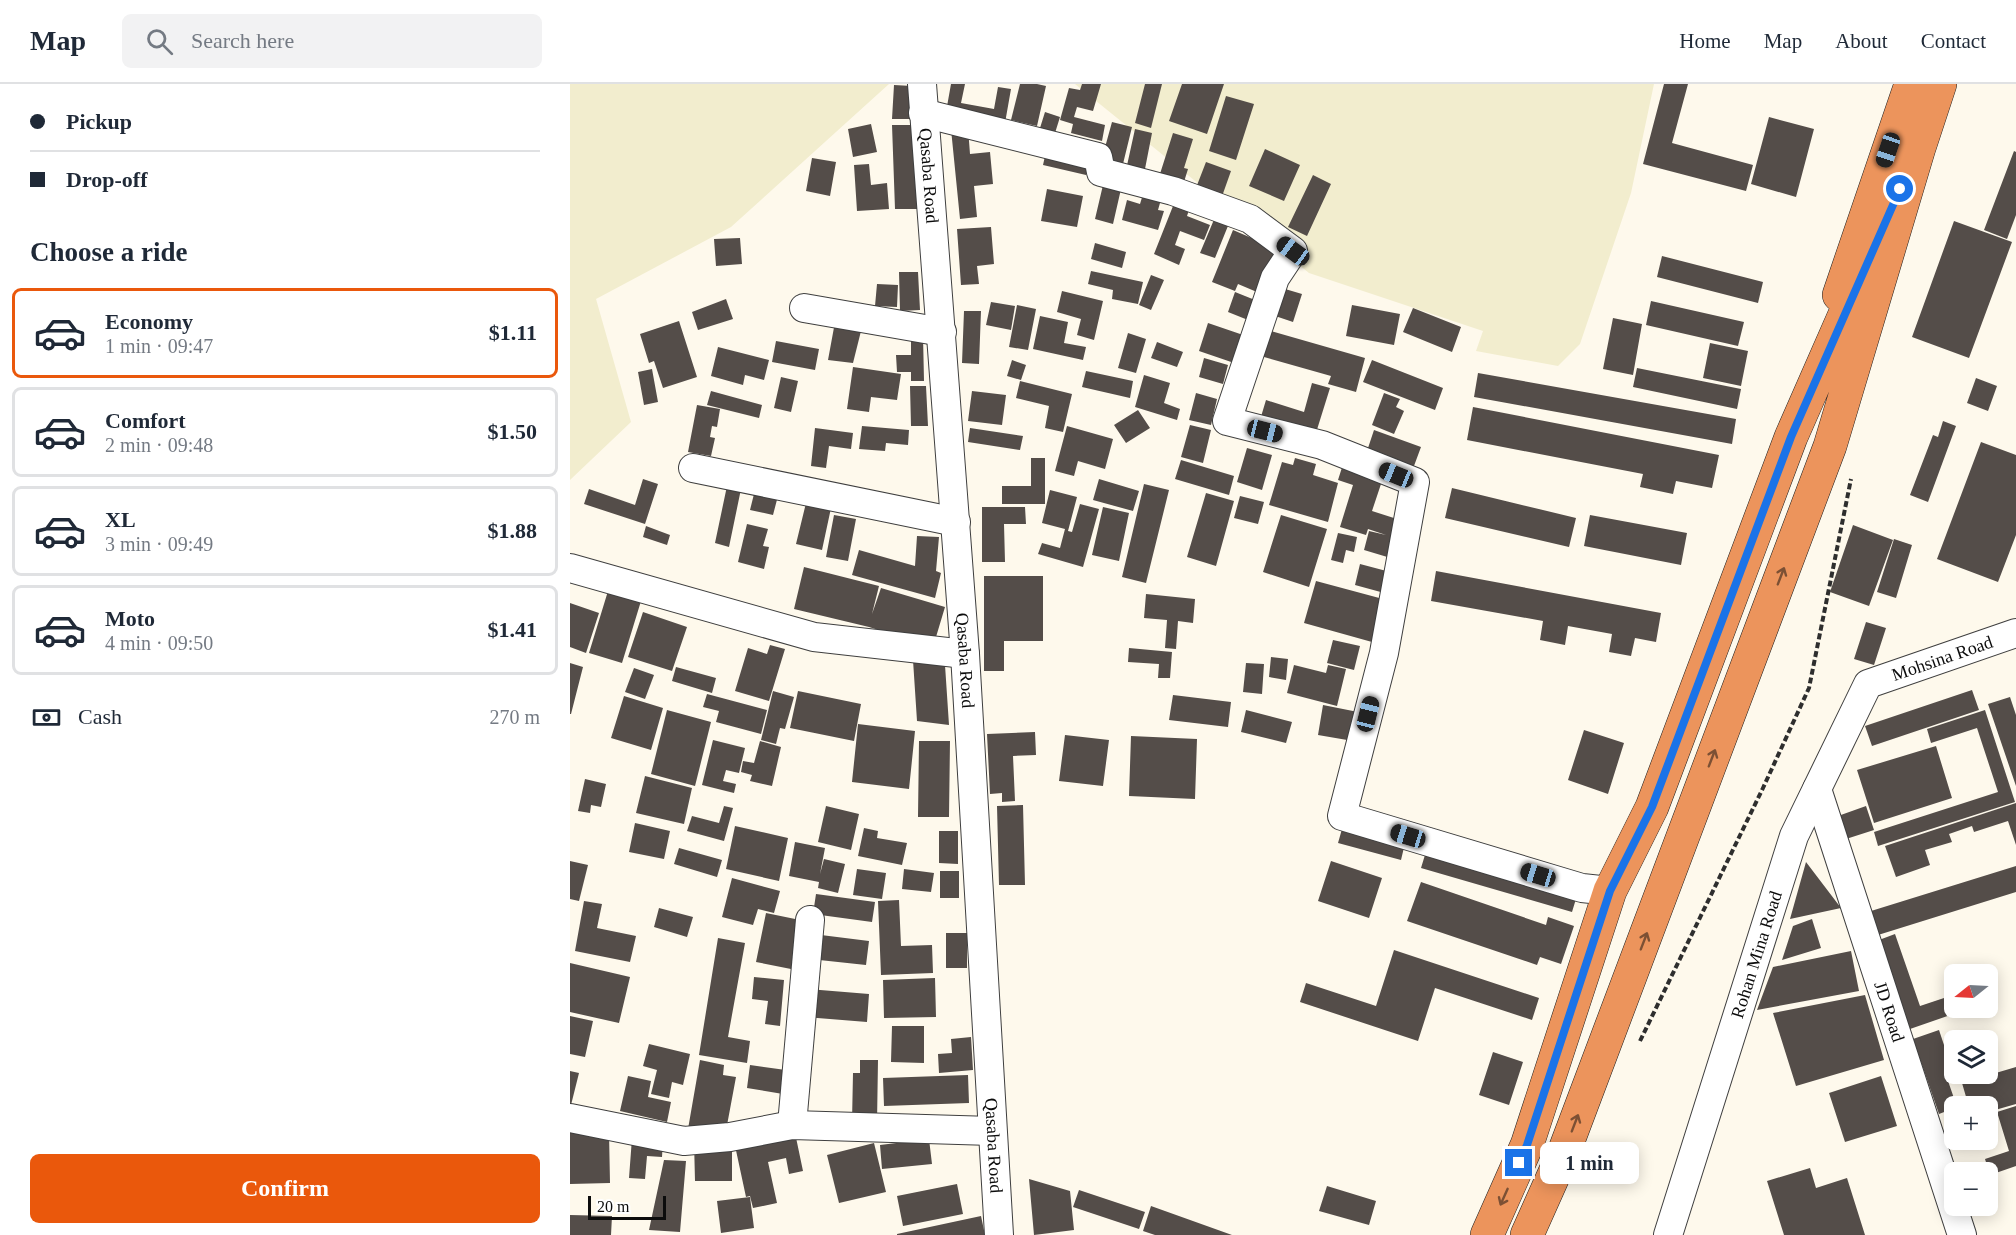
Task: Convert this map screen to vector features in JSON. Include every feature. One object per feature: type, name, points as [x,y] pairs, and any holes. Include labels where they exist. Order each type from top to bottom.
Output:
[{"type":"highway","points":[[1487,1235],[1527,1145],[1610,891],[1652,807],[1791,437],[1911,84]]},
{"type":"highway","points":[[1527,1235],[1568,1141],[1830,446],[1940,84]]},
{"type":"highway","points":[[1791,437],[1919,148]]},
{"type":"street","name":"Qasaba Road","points":[[922,84],[965,654],[999,1235]]},
{"type":"street","points":[[923,113],[1098,157],[1101,172],[1173,191],[1250,219],[1295,246],[1275,278],[1227,421],[1322,445],[1415,482],[1384,653],[1342,816],[1582,888],[1610,891]]},
{"type":"street","points":[[804,308],[942,332]]},
{"type":"street","points":[[693,468],[956,522]]},
{"type":"street","points":[[570,568],[814,637],[965,654]]},
{"type":"street","name":"Mohsina Road","points":[[1868,684],[2016,633]]},
{"type":"street","name":"Rohan Mina Road","points":[[1668,1235],[1794,836],[1868,684]]},
{"type":"street","name":"JD Road","points":[[1817,789],[1962,1235]]},
{"type":"street","points":[[792,1125],[810,920]]},
{"type":"street","points":[[570,1118],[684,1141],[730,1137],[792,1125],[992,1131]]},
{"type":"shaded area","points":[[570,84],[889,84],[731,227],[596,299],[631,422],[570,480]]},
{"type":"shaded area","points":[[1075,84],[1654,84],[1631,193],[1580,344],[1558,366],[1476,351],[1483,331],[1309,273]]},
{"type":"building","points":[[951,84],[965,84],[961,103],[994,109],[998,87],[1011,89],[1005,123],[946,112]]},
{"type":"building","points":[[1020,84],[1046,86],[1037,126],[1011,120]]},
{"type":"building","points":[[1082,84],[1101,84],[1093,111],[1077,107],[1074,117],[1105,125],[1102,141],[1071,133],[1073,124],[1060,120],[1069,88],[1080,90]]},
{"type":"building","points":[[1145,84],[1162,84],[1151,128],[1135,123]]},
{"type":"building","points":[[1182,84],[1224,84],[1207,134],[1169,121]]},
{"type":"building","points":[[1664,84],[1688,84],[1672,143],[1753,165],[1746,191],[1643,164]]},
{"type":"building","points":[[894,85],[912,86],[911,119],[892,119]]},
{"type":"building","points":[[1226,96],[1254,104],[1236,160],[1209,151]]},
{"type":"building","points":[[1045,112],[1060,117],[1055,133],[1040,128]]},
{"type":"building","points":[[1769,117],[1814,129],[1796,197],[1751,184]]},
{"type":"building","points":[[1112,122],[1132,127],[1122,168],[1101,162]]},
{"type":"building","points":[[871,124],[877,152],[853,157],[848,129]]},
{"type":"building","points":[[892,125],[914,125],[917,209],[895,209]]},
{"type":"building","points":[[968,128],[970,154],[990,152],[993,184],[974,186],[977,217],[960,219],[951,129]]},
{"type":"building","points":[[1135,129],[1152,133],[1144,174],[1126,170]]},
{"type":"building","points":[[1173,133],[1193,139],[1184,168],[1188,169],[1183,185],[1159,177]]},
{"type":"building","points":[[1047,147],[1090,158],[1086,175],[1043,165]]},
{"type":"building","points":[[1265,149],[1300,165],[1284,201],[1249,186]]},
{"type":"building","points":[[2014,151],[2016,152],[2016,215],[2007,239],[1984,230]]},
{"type":"building","points":[[812,158],[836,162],[830,196],[806,191]]},
{"type":"building","points":[[1206,162],[1231,171],[1220,202],[1194,193]]},
{"type":"building","points":[[869,164],[871,185],[887,183],[889,209],[857,211],[854,165]]},
{"type":"building","points":[[1313,175],[1331,184],[1307,236],[1288,227]]},
{"type":"building","points":[[1103,185],[1121,189],[1113,224],[1095,219]]},
{"type":"building","points":[[1047,189],[1083,196],[1077,227],[1041,221]]},
{"type":"building","points":[[1144,191],[1162,196],[1158,210],[1164,211],[1158,230],[1122,220],[1127,200],[1140,204]]},
{"type":"building","points":[[1175,201],[1190,207],[1187,216],[1210,225],[1204,240],[1180,231],[1175,245],[1185,249],[1179,265],[1154,254]]},
{"type":"building","points":[[1218,210],[1232,216],[1215,258],[1200,253]]},
{"type":"building","points":[[1954,221],[2012,242],[1969,358],[1912,337]]},
{"type":"building","points":[[991,227],[994,264],[977,266],[979,284],[961,285],[957,229]]},
{"type":"building","points":[[1233,230],[1282,251],[1264,295],[1238,284],[1235,291],[1212,282]]},
{"type":"building","points":[[740,238],[742,264],[716,266],[714,239]]},
{"type":"building","points":[[1095,243],[1126,252],[1122,268],[1091,259]]},
{"type":"building","points":[[1662,256],[1763,282],[1758,303],[1657,277]]},
{"type":"building","points":[[1091,271],[1143,282],[1138,304],[1112,299],[1113,290],[1088,284]]},
{"type":"building","points":[[899,272],[918,272],[920,310],[900,311]]},
{"type":"building","points":[[1151,275],[1164,280],[1151,310],[1139,305]]},
{"type":"building","points":[[877,284],[898,285],[897,307],[875,306]]},
{"type":"building","points":[[1275,286],[1302,294],[1293,322],[1266,313]]},
{"type":"building","points":[[1062,291],[1103,301],[1094,340],[1077,335],[1081,319],[1057,312]]},
{"type":"building","points":[[1235,292],[1265,304],[1258,324],[1228,312]]},
{"type":"building","points":[[726,299],[733,319],[698,330],[692,312]]},
{"type":"building","points":[[1651,301],[1744,322],[1738,346],[1646,325]]},
{"type":"building","points":[[991,302],[1015,306],[1011,330],[986,325]]},
{"type":"building","points":[[1017,305],[1036,309],[1028,350],[1009,347]]},
{"type":"building","points":[[1352,305],[1400,314],[1394,345],[1346,336]]},
{"type":"building","points":[[1413,308],[1461,327],[1452,352],[1403,332]]},
{"type":"building","points":[[964,311],[981,311],[979,364],[962,363]]},
{"type":"building","points":[[1040,316],[1068,322],[1064,343],[1086,347],[1083,360],[1033,349]]},
{"type":"building","points":[[1613,318],[1642,324],[1633,375],[1603,369]]},
{"type":"building","points":[[679,321],[697,377],[663,388],[654,361],[649,363],[640,334]]},
{"type":"building","points":[[835,322],[861,331],[853,363],[828,360]]},
{"type":"building","points":[[1208,323],[1249,337],[1240,365],[1199,351]]},
{"type":"building","points":[[1264,329],[1365,358],[1356,392],[1328,384],[1331,376],[1257,355]]},
{"type":"building","points":[[1128,333],[1146,339],[1136,373],[1118,368]]},
{"type":"building","points":[[923,335],[924,381],[911,381],[911,372],[897,372],[896,355],[911,355],[911,336]]},
{"type":"building","points":[[776,341],[819,349],[815,370],[772,362]]},
{"type":"building","points":[[1157,342],[1183,352],[1177,367],[1151,358]]},
{"type":"building","points":[[1710,343],[1748,351],[1741,386],[1703,378]]},
{"type":"building","points":[[718,347],[769,360],[764,380],[745,375],[743,385],[711,376]]},
{"type":"building","points":[[1204,358],[1228,365],[1223,384],[1199,377]]},
{"type":"building","points":[[1012,360],[1026,365],[1021,380],[1007,376]]},
{"type":"building","points":[[1372,360],[1443,388],[1435,410],[1363,382]]},
{"type":"building","points":[[853,367],[901,374],[897,400],[871,397],[869,412],[847,409]]},
{"type":"building","points":[[1637,368],[1741,389],[1737,409],[1633,387]]},
{"type":"building","points":[[652,369],[658,402],[644,405],[638,372]]},
{"type":"building","points":[[1086,371],[1133,381],[1130,398],[1082,387]]},
{"type":"building","points":[[1478,373],[1736,419],[1732,444],[1474,397]]},
{"type":"building","points":[[1144,375],[1170,383],[1164,403],[1180,409],[1177,420],[1135,407]]},
{"type":"building","points":[[781,377],[798,381],[791,412],[774,408]]},
{"type":"building","points":[[1976,378],[1997,386],[1988,411],[1967,403]]},
{"type":"building","points":[[1020,381],[1072,394],[1063,432],[1045,428],[1049,406],[1016,398]]},
{"type":"building","points":[[1312,383],[1330,388],[1315,436],[1260,420],[1266,400],[1304,412]]},
{"type":"building","points":[[910,386],[926,386],[928,426],[911,426]]},
{"type":"building","points":[[711,391],[762,405],[759,418],[707,405]]},
{"type":"building","points":[[972,391],[1006,395],[1002,425],[968,421]]},
{"type":"building","points":[[1196,393],[1217,399],[1211,425],[1189,420]]},
{"type":"building","points":[[1384,393],[1400,399],[1396,407],[1404,411],[1394,434],[1372,425]]},
{"type":"building","points":[[697,405],[720,409],[717,427],[712,426],[710,437],[715,438],[711,456],[688,452]]},
{"type":"building","points":[[1473,407],[1719,455],[1712,488],[1676,481],[1673,494],[1640,487],[1643,474],[1467,440]]},
{"type":"building","points":[[1138,410],[1150,428],[1126,443],[1114,425]]},
{"type":"building","points":[[1943,421],[1956,426],[1928,502],[1910,495],[1933,435],[1938,437]]},
{"type":"building","points":[[1190,425],[1211,430],[1203,463],[1181,457]]},
{"type":"building","points":[[862,426],[909,430],[908,445],[886,443],[885,451],[859,449]]},
{"type":"building","points":[[1067,426],[1113,439],[1105,469],[1078,461],[1074,476],[1055,471]]},
{"type":"building","points":[[815,428],[853,433],[851,449],[829,446],[826,468],[811,466]]},
{"type":"building","points":[[970,428],[1023,436],[1020,450],[968,442]]},
{"type":"building","points":[[1374,430],[1421,447],[1411,474],[1365,457]]},
{"type":"building","points":[[1981,442],[2016,455],[2016,535],[1998,582],[1937,559]]},
{"type":"building","points":[[1247,448],[1272,455],[1262,490],[1237,482]]},
{"type":"building","points":[[1031,458],[1045,458],[1045,504],[1002,504],[1002,486],[1031,486]]},
{"type":"building","points":[[1295,458],[1316,464],[1313,475],[1338,483],[1328,522],[1269,505],[1282,462],[1293,465]]},
{"type":"building","points":[[1345,458],[1382,481],[1372,511],[1397,519],[1394,559],[1364,550],[1369,531],[1386,535],[1368,529],[1366,535],[1340,527],[1353,485],[1338,480]]},
{"type":"building","points":[[1181,460],[1234,476],[1229,495],[1175,479]]},
{"type":"building","points":[[643,479],[658,484],[645,524],[584,504],[589,489],[635,505]]},
{"type":"building","points":[[1099,479],[1139,491],[1133,511],[1093,500]]},
{"type":"building","points":[[1144,484],[1169,490],[1146,583],[1122,577]]},
{"type":"building","points":[[727,486],[741,489],[729,547],[715,543]]},
{"type":"building","points":[[756,486],[779,492],[773,515],[750,510]]},
{"type":"building","points":[[1452,488],[1576,518],[1569,547],[1445,518]]},
{"type":"building","points":[[1050,490],[1077,497],[1068,531],[1072,532],[1080,504],[1099,509],[1083,567],[1038,554],[1042,543],[1060,548],[1065,529],[1042,523]]},
{"type":"building","points":[[1206,493],[1234,501],[1216,566],[1187,557]]},
{"type":"building","points":[[1240,496],[1264,502],[1258,524],[1234,518]]},
{"type":"building","points":[[806,503],[831,508],[822,550],[796,544]]},
{"type":"building","points":[[982,507],[1025,507],[1026,524],[1004,524],[1005,562],[982,562]]},
{"type":"building","points":[[1103,507],[1129,513],[1119,561],[1092,555]]},
{"type":"building","points":[[834,515],[856,519],[848,561],[826,557]]},
{"type":"building","points":[[1281,515],[1327,529],[1309,587],[1263,572]]},
{"type":"building","points":[[1590,515],[1687,533],[1681,565],[1584,546]]},
{"type":"building","points":[[747,524],[768,529],[763,546],[769,547],[764,569],[738,562]]},
{"type":"building","points":[[1853,525],[1893,540],[1869,606],[1830,592]]},
{"type":"building","points":[[646,526],[670,535],[667,545],[643,537]]},
{"type":"building","points":[[1338,533],[1357,537],[1354,552],[1346,550],[1343,563],[1331,560]]},
{"type":"building","points":[[917,536],[939,537],[936,571],[941,573],[935,598],[852,575],[859,550],[915,566]]},
{"type":"building","points":[[1894,539],[1912,545],[1896,598],[1877,592]]},
{"type":"building","points":[[1360,564],[1394,573],[1388,594],[1355,585]]},
{"type":"building","points":[[804,567],[879,586],[872,614],[881,588],[945,607],[933,647],[869,627],[794,609]]},
{"type":"building","points":[[1436,571],[1661,613],[1656,642],[1635,638],[1631,656],[1609,652],[1612,634],[1568,626],[1565,645],[1540,640],[1543,621],[1431,601]]},
{"type":"building","points":[[984,576],[1043,576],[1043,641],[1004,641],[1004,671],[984,671]]},
{"type":"building","points":[[1316,581],[1383,599],[1372,642],[1304,623]]},
{"type":"building","points":[[608,591],[641,601],[622,663],[589,653]]},
{"type":"building","points":[[1146,594],[1195,599],[1193,623],[1178,621],[1176,649],[1165,648],[1167,620],[1144,618]]},
{"type":"building","points":[[570,603],[599,613],[586,653],[570,647]]},
{"type":"building","points":[[643,612],[687,627],[672,671],[628,657]]},
{"type":"building","points":[[1866,622],[1886,628],[1874,665],[1854,659]]},
{"type":"building","points":[[1333,640],[1360,646],[1354,670],[1327,663]]},
{"type":"building","points":[[770,645],[785,649],[769,701],[735,691],[748,648],[767,654]]},
{"type":"building","points":[[1129,648],[1172,652],[1170,678],[1158,678],[1159,664],[1128,662]]},
{"type":"building","points":[[1271,657],[1288,659],[1286,680],[1269,677]]},
{"type":"building","points":[[913,660],[945,665],[949,725],[917,721]]},
{"type":"building","points":[[570,663],[583,667],[571,714],[570,714]]},
{"type":"building","points":[[1246,663],[1264,664],[1262,694],[1243,692]]},
{"type":"building","points":[[1294,665],[1326,673],[1328,665],[1346,669],[1337,706],[1287,693]]},
{"type":"building","points":[[676,667],[716,678],[712,693],[672,681]]},
{"type":"building","points":[[634,668],[654,675],[645,699],[625,692]]},
{"type":"building","points":[[1972,690],[1979,710],[1872,746],[1865,726]]},
{"type":"building","points":[[773,691],[794,697],[785,729],[780,728],[776,744],[761,740]]},
{"type":"building","points":[[798,691],[861,704],[854,741],[790,728]]},
{"type":"building","points":[[707,694],[767,710],[761,734],[716,722],[719,711],[703,707]]},
{"type":"building","points":[[1173,695],[1231,702],[1228,727],[1169,720]]},
{"type":"building","points":[[624,696],[663,708],[651,750],[611,738]]},
{"type":"building","points":[[2010,697],[2016,715],[2016,786],[1988,704]]},
{"type":"building","points":[[1323,705],[1358,712],[1353,741],[1318,735]]},
{"type":"building","points":[[667,710],[711,722],[695,786],[651,774]]},
{"type":"building","points":[[1246,710],[1292,722],[1286,743],[1241,732]]},
{"type":"building","points":[[1985,710],[2015,802],[1878,846],[1874,832],[1998,792],[1977,728],[1931,743],[1927,729]]},
{"type":"building","points":[[858,724],[915,731],[909,789],[852,782]]},
{"type":"building","points":[[1584,730],[1624,743],[1608,794],[1568,780]]},
{"type":"building","points":[[1035,732],[1036,755],[1013,756],[1015,801],[1002,802],[1002,793],[990,794],[987,734]]},
{"type":"building","points":[[1065,735],[1109,740],[1103,786],[1059,781]]},
{"type":"building","points":[[1131,736],[1197,739],[1195,799],[1129,796]]},
{"type":"building","points":[[713,740],[745,748],[739,773],[726,770],[723,781],[736,784],[734,793],[702,785]]},
{"type":"building","points":[[760,741],[781,747],[772,786],[750,781],[752,775],[741,772],[743,761],[754,763]]},
{"type":"building","points":[[919,741],[950,741],[949,817],[918,817]]},
{"type":"building","points":[[1936,746],[1952,798],[1874,823],[1857,770]]},
{"type":"building","points":[[645,776],[692,788],[684,824],[636,813]]},
{"type":"building","points":[[585,779],[606,784],[601,807],[591,805],[590,813],[578,811]]},
{"type":"building","points":[[2016,803],[2016,845],[2008,821],[1974,832],[1972,826],[1949,834],[1952,842],[1925,850],[1930,865],[1896,877],[1885,846]]},
{"type":"building","points":[[1023,805],[1025,885],[999,885],[997,806]]},
{"type":"building","points":[[724,806],[733,808],[724,841],[687,831],[692,816],[719,823]]},
{"type":"building","points":[[826,806],[859,814],[851,850],[818,842]]},
{"type":"building","points":[[1866,806],[1874,830],[1846,839],[1838,816]]},
{"type":"building","points":[[1344,822],[1406,839],[1401,860],[1338,843]]},
{"type":"building","points":[[635,823],[670,831],[664,859],[629,852]]},
{"type":"building","points":[[735,826],[788,838],[779,881],[726,869]]},
{"type":"building","points":[[864,828],[878,831],[877,838],[907,843],[902,865],[858,856]]},
{"type":"building","points":[[939,831],[958,831],[958,864],[939,863]]},
{"type":"building","points":[[795,842],[825,848],[820,874],[824,859],[845,864],[838,893],[818,888],[819,882],[789,876]]},
{"type":"building","points":[[1428,845],[1579,889],[1572,912],[1421,868]]},
{"type":"building","points":[[679,848],[722,860],[717,877],[674,864]]},
{"type":"building","points":[[570,861],[588,865],[579,901],[570,899]]},
{"type":"building","points":[[1331,861],[1382,878],[1369,918],[1318,901]]},
{"type":"building","points":[[1806,862],[1841,908],[1790,919]]},
{"type":"building","points":[[2016,866],[2016,892],[1878,935],[1871,911]]},
{"type":"building","points":[[857,869],[886,873],[882,899],[853,895]]},
{"type":"building","points":[[904,869],[934,873],[931,892],[902,889]]},
{"type":"building","points":[[940,871],[959,871],[959,898],[940,898]]},
{"type":"building","points":[[732,878],[780,891],[774,913],[758,909],[753,925],[722,917]]},
{"type":"building","points":[[1421,882],[1546,925],[1548,917],[1574,926],[1561,964],[1540,957],[1537,965],[1407,921]]},
{"type":"building","points":[[816,894],[875,902],[872,922],[813,914]]},
{"type":"building","points":[[899,900],[901,946],[932,945],[933,973],[881,975],[878,901]]},
{"type":"building","points":[[584,901],[602,904],[597,928],[636,936],[630,962],[575,951]]},
{"type":"building","points":[[659,908],[693,917],[687,937],[654,927]]},
{"type":"building","points":[[766,913],[800,920],[791,969],[756,962]]},
{"type":"building","points":[[1812,919],[1821,948],[1782,960],[1793,926]]},
{"type":"building","points":[[946,933],[967,933],[967,968],[946,968]]},
{"type":"building","points":[[813,934],[869,941],[866,965],[810,959]]},
{"type":"building","points":[[1895,934],[1920,1006],[1944,998],[1944,1017],[1910,1029],[1879,940]]},
{"type":"building","points":[[718,938],[745,943],[728,1037],[750,1041],[747,1063],[699,1055]]},
{"type":"building","points":[[1394,950],[1539,998],[1532,1020],[1435,988],[1418,1041],[1300,1002],[1306,983],[1376,1006]]},
{"type":"building","points":[[1851,951],[1859,991],[1757,1010],[1773,967]]},
{"type":"building","points":[[570,963],[630,977],[619,1023],[570,1012]]},
{"type":"building","points":[[754,977],[784,980],[780,1026],[765,1024],[768,1001],[752,999]]},
{"type":"building","points":[[935,978],[936,1017],[884,1018],[883,980]]},
{"type":"building","points":[[808,989],[869,994],[867,1022],[805,1017]]},
{"type":"building","points":[[1865,995],[1884,1060],[1796,1086],[1773,1013]]},
{"type":"building","points":[[570,1016],[593,1021],[585,1057],[570,1054]]},
{"type":"building","points":[[892,1026],[924,1026],[924,1063],[891,1062]]},
{"type":"building","points":[[1939,1030],[1944,1045],[1944,1084],[1949,1084],[1953,1096],[1944,1096],[1944,1112],[1939,1114],[1913,1039]]},
{"type":"building","points":[[971,1037],[973,1070],[939,1073],[938,1054],[952,1053],[951,1039]]},
{"type":"building","points":[[649,1044],[690,1054],[683,1085],[672,1082],[669,1098],[651,1094],[657,1070],[643,1066]]},
{"type":"building","points":[[1493,1052],[1523,1062],[1509,1105],[1479,1095]]},
{"type":"building","points":[[700,1060],[724,1065],[723,1075],[736,1077],[725,1136],[688,1129]]},
{"type":"building","points":[[860,1060],[878,1060],[877,1123],[852,1122],[853,1073],[860,1073]]},
{"type":"building","points":[[750,1065],[793,1071],[789,1095],[747,1088]]},
{"type":"building","points":[[2016,1067],[2016,1104],[1998,1109],[1998,1096],[1966,1096],[1962,1084],[1998,1084],[1998,1072]]},
{"type":"building","points":[[570,1071],[579,1073],[571,1105],[570,1105]]},
{"type":"building","points":[[968,1075],[969,1103],[884,1106],[883,1078]]},
{"type":"building","points":[[628,1076],[651,1081],[648,1097],[671,1102],[667,1122],[620,1111]]},
{"type":"building","points":[[1881,1076],[1897,1126],[1845,1142],[1829,1093]]},
{"type":"building","points":[[2016,1106],[2016,1166],[1998,1172],[1998,1162],[1986,1162],[1985,1159],[2009,1151],[1998,1112]]},
{"type":"building","points":[[794,1128],[803,1171],[789,1174],[786,1158],[768,1162],[777,1203],[753,1208],[750,1196],[746,1197],[734,1141]]},
{"type":"building","points":[[609,1132],[610,1183],[570,1184],[570,1133]]},
{"type":"building","points":[[632,1138],[663,1140],[662,1157],[647,1156],[645,1179],[629,1178]]},
{"type":"building","points":[[929,1139],[932,1164],[882,1169],[880,1145]]},
{"type":"building","points":[[694,1141],[732,1141],[732,1181],[695,1181]]},
{"type":"building","points":[[874,1143],[886,1192],[839,1203],[827,1155]]},
{"type":"building","points":[[664,1160],[686,1161],[680,1232],[649,1230]]},
{"type":"building","points":[[1810,1168],[1816,1188],[1847,1178],[1865,1235],[1784,1235],[1767,1181]]},
{"type":"building","points":[[1029,1179],[1070,1191],[1074,1230],[1034,1235]]},
{"type":"building","points":[[957,1184],[963,1214],[903,1226],[897,1196]]},
{"type":"building","points":[[1327,1186],[1376,1201],[1369,1225],[1319,1211]]},
{"type":"building","points":[[1079,1190],[1145,1212],[1139,1229],[1073,1207]]},
{"type":"building","points":[[750,1197],[754,1228],[721,1233],[717,1201]]},
{"type":"building","points":[[1151,1206],[1232,1235],[1155,1235],[1143,1231]]},
{"type":"building","points":[[570,1215],[612,1216],[611,1235],[570,1235]]},
{"type":"building","points":[[981,1216],[985,1235],[897,1235],[897,1234]]},
{"type":"route","points":[[1519,1163],[1527,1145],[1610,891],[1652,807],[1791,437],[1900,189]]}]
